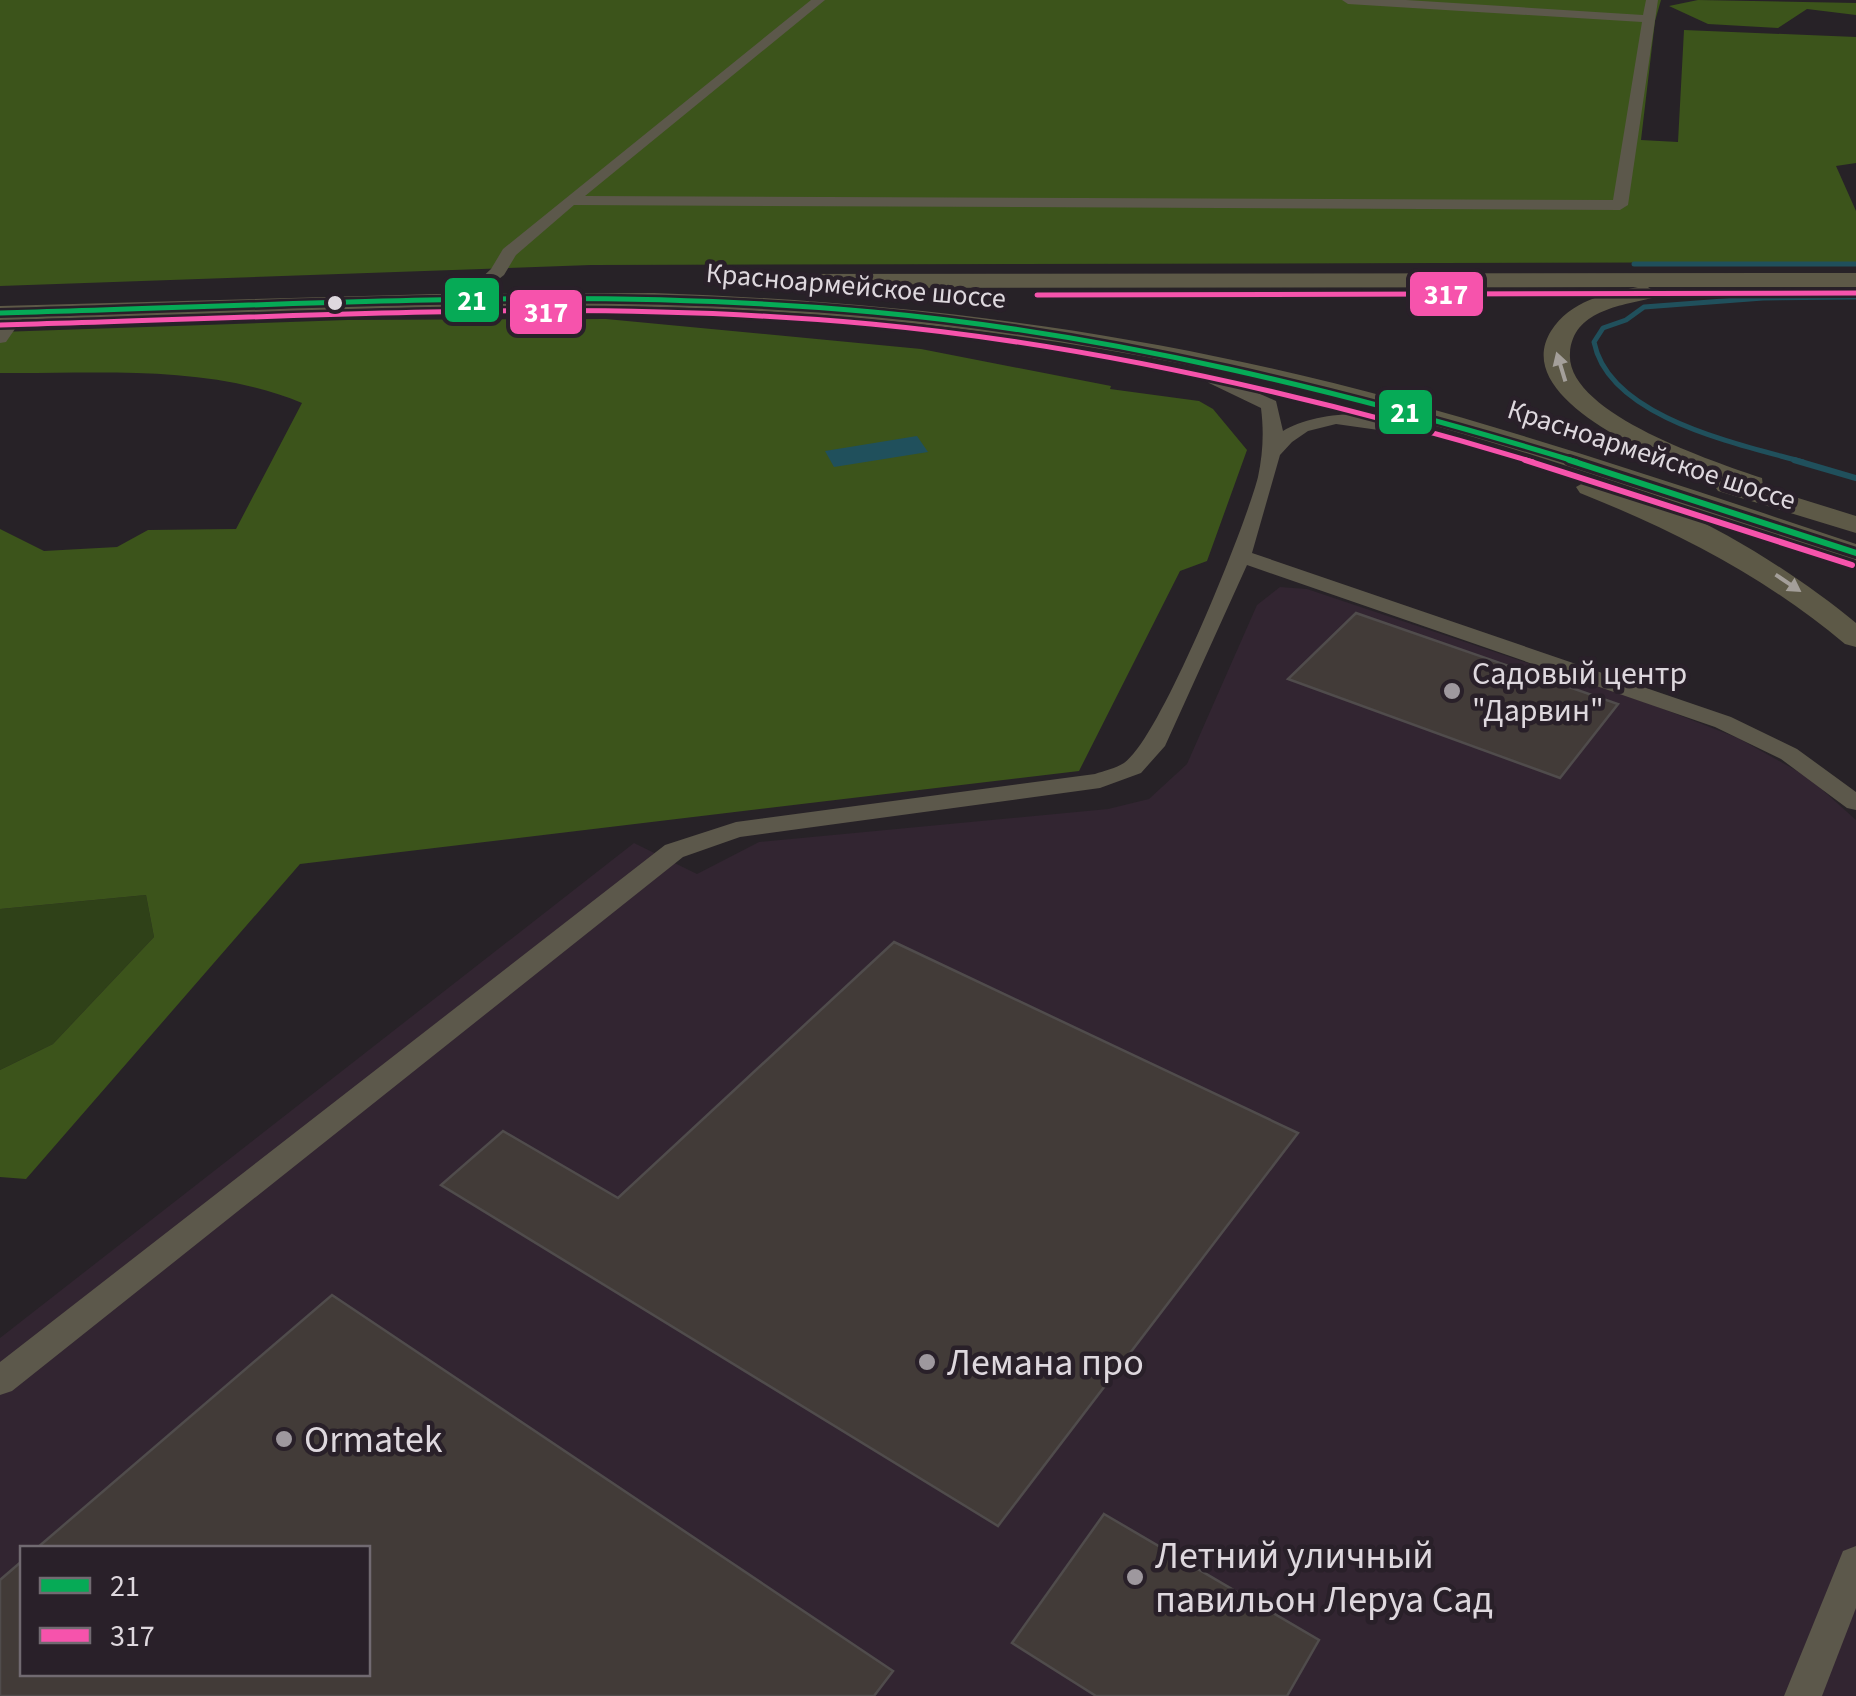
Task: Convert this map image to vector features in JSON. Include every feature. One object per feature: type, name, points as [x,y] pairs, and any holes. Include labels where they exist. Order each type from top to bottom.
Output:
[{"type":"main road","name":"Красноармейское шоссе","points":[[6,308],[484,282],[679,292],[958,321],[1150,350],[1252,371],[1460,424],[1856,552]]},
{"type":"main road","points":[[679,292],[1856,284]]},
{"type":"main road","points":[[1856,284],[1718,288],[1628,296],[1580,313],[1563,328],[1555,361],[1564,382],[1584,404],[1639,438],[1856,524]]},
{"type":"main road","name":"Красноармейское шоссе","points":[[6,308],[386,302],[679,292],[849,292],[964,304],[1147,330],[1254,351],[1489,410],[1856,524]]},
{"type":"main road","points":[[679,292],[920,328],[1215,379],[1414,429],[1856,568]]},
{"type":"main road","points":[[1542,468],[1680,522],[1750,557],[1810,598],[1856,638]]},
{"type":"street","points":[[484,282],[498,272],[509,252],[570,200],[819,0]]},
{"type":"street","points":[[1348,0],[1649,18]]},
{"type":"street","points":[[570,200],[1620,205],[1652,0]]},
{"type":"street","points":[[0,338],[6,308]]},
{"type":"street","points":[[0,1381],[674,851],[736,830],[1100,781],[1133,768],[1153,746],[1244,557],[1272,454],[1274,414],[1270,405],[1215,379]]},
{"type":"street","points":[[1272,454],[1287,433],[1326,418],[1414,429]]},
{"type":"street","points":[[1244,557],[1723,722],[1789,754],[1856,803]]},
{"type":"street","points":[[1803,1696],[1856,1562]]},
{"type":"shaded area","points":[[1280,587],[1307,589],[1653,705],[1738,738],[1808,777],[1856,820],[1856,1696],[0,1696],[0,1338],[634,843],[697,874],[759,842],[1108,809],[1149,799],[1187,764],[1257,605]]},
{"type":"green space","points":[[0,0],[1661,0],[1641,140],[1678,142],[1684,30],[1856,37],[1856,163],[1836,166],[1856,211],[1856,262],[591,265],[0,286]]},
{"type":"green space","points":[[1698,0],[1856,3],[1856,15],[1807,9],[1778,28],[1708,24],[1669,6]]},
{"type":"green space","points":[[606,319],[921,349],[1111,386],[1110,389],[1199,401],[1213,409],[1247,450],[1207,561],[1180,571],[1079,771],[300,864],[26,1179],[0,1177],[0,1070],[53,1044],[154,937],[146,895],[0,909],[0,529],[44,551],[117,547],[148,530],[236,529],[302,403],[230,382],[192,377],[0,373],[0,332],[347,320]]},
{"type":"green space","points":[[146,895],[154,937],[53,1044],[0,1070],[0,909]]},
{"type":"water","points":[[917,436],[928,452],[834,467],[825,451]]},
{"type":"building","name":"Садовый центр \"Дарвин\"","points":[[1356,613],[1618,704],[1560,778],[1288,679]]},
{"type":"building","name":"Лемана про","points":[[894,942],[1298,1133],[998,1526],[441,1185],[503,1131],[618,1198]]},
{"type":"building","points":[[332,1295],[893,1671],[874,1696],[0,1696],[0,1580],[20,1563],[20,1676],[370,1676],[370,1546],[39,1546]]},
{"type":"building","name":"Летний уличный павильон Леруа Сад","points":[[1104,1514],[1319,1640],[1287,1696],[1096,1696],[1012,1643]]},
{"type":"waterway","points":[[1634,264],[1856,264]]},
{"type":"waterway","points":[[1803,462],[1713,436],[1650,409],[1624,390],[1605,368],[1594,342],[1603,328],[1626,320],[1644,307],[1763,298],[1856,297]]},
{"type":"waterway","points":[[1794,460],[1856,478]]},
{"type":"transit line","name":"317","points":[[1037,295],[1856,293]]},
{"type":"transit line","name":"21","points":[[0,313],[437,301],[655,300],[873,312],[1001,327],[1126,347],[1371,403],[1613,473],[1856,553]]},
{"type":"transit line","name":"317","points":[[0,325],[436,313],[653,313],[871,324],[999,339],[1124,359],[1369,415],[1610,486],[1852,565]]},
{"type":"place","name":"Садовый центр \"Дарвин\"","points":[[1452,691]]},
{"type":"place","name":"Лемана про","points":[[927,1362]]},
{"type":"place","name":"Ormatek","points":[[284,1439]]},
{"type":"place","name":"Летний уличный павильон Леруа Сад","points":[[1135,1577]]}]
